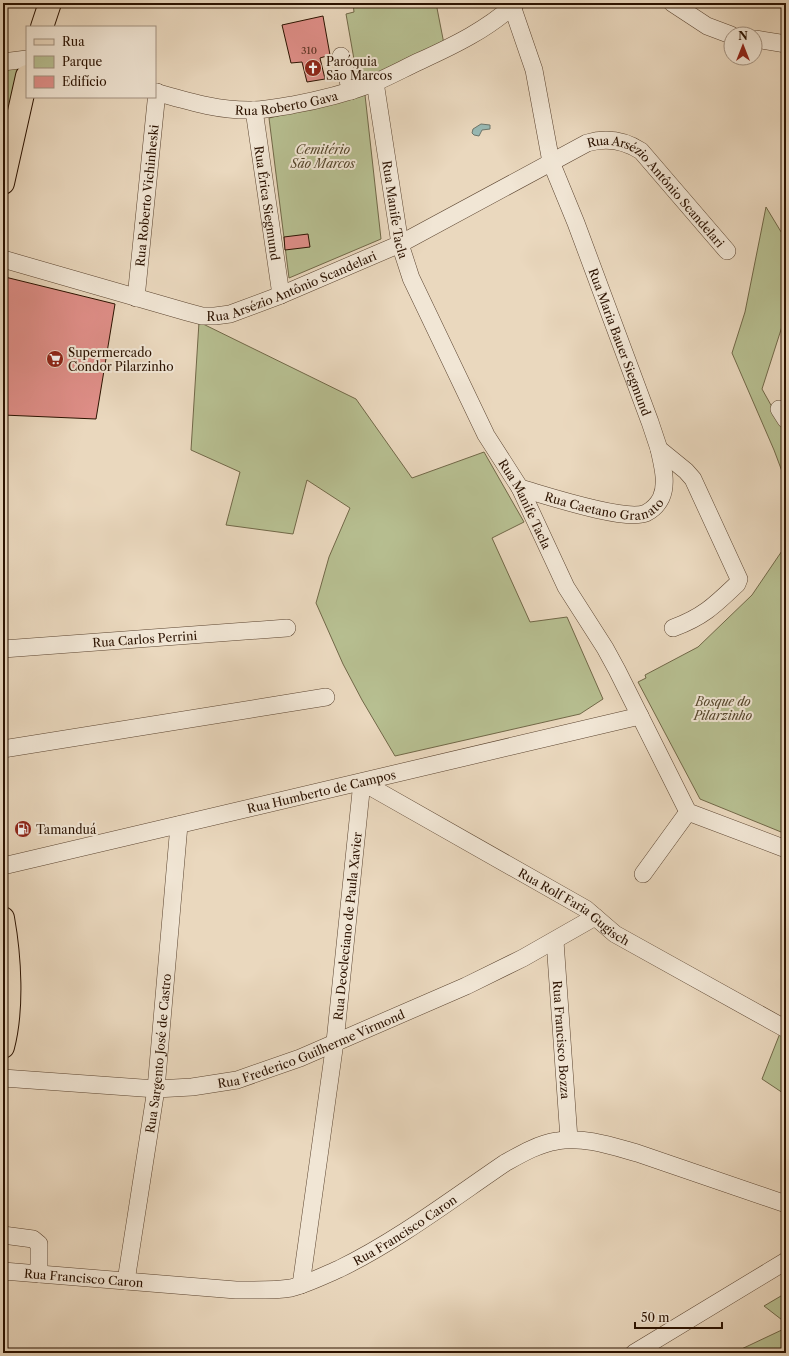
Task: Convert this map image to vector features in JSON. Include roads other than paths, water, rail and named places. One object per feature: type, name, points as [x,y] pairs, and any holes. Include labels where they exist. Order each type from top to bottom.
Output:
[{"type":"main road","points":[[42,26],[50,3]]},
{"type":"main road","points":[[3,183],[26,80]]},
{"type":"main road","points":[[3,1048],[8,1017],[4,928]]},
{"type":"street","points":[[672,3],[707,26],[723,32]]},
{"type":"street","name":"Rua Roberto Gava","points":[[156,92],[219,108],[254,110],[301,103],[351,91],[376,82],[470,36],[492,23],[514,5]]},
{"type":"street","name":"Rua Maria Bauer Siegmund","points":[[514,5],[534,70],[552,162],[589,256],[659,449]]},
{"type":"street","points":[[763,40],[786,44]]},
{"type":"street","points":[[341,56],[351,91]]},
{"type":"street","points":[[3,62],[26,59]]},
{"type":"street","name":"Rua Manife Tacla","points":[[376,82],[400,244],[416,290],[492,446],[520,488],[566,587],[605,648],[688,812]]},
{"type":"street","name":"Rua Roberto Vichinheski","points":[[136,298],[155,98]]},
{"type":"street","name":"Rua Érica Siegmund","points":[[254,110],[281,295]]},
{"type":"street","name":"Rua Arsézio Antônio Scandelari","points":[[3,259],[202,316],[230,314],[281,295],[400,244],[587,143],[596,140],[608,139],[632,145],[641,151],[727,251]]},
{"type":"street","points":[[659,449],[686,471],[693,479],[739,579],[737,584],[713,607],[701,616],[673,628]]},
{"type":"street","name":"Rua Caetano Granato","points":[[520,488],[615,513],[645,513],[654,508],[662,498],[664,476],[659,449]]},
{"type":"street","name":"Rua Carlos Perrini","points":[[3,649],[287,628]]},
{"type":"street","points":[[3,749],[326,697]]},
{"type":"street","name":"Rua Humberto de Campos","points":[[3,866],[640,716]]},
{"type":"street","name":"Rua Rolf Faria Gugisch","points":[[362,782],[586,909],[615,934],[786,1029]]},
{"type":"street","name":"Rua Deocleciano de Paula Xavier","points":[[301,1285],[335,1042],[362,782]]},
{"type":"street","points":[[643,874],[688,812],[786,849]]},
{"type":"street","name":"Rua Sargento José de Castro","points":[[126,1281],[156,1089],[179,825]]},
{"type":"street","name":"Rua Frederico Guilherme Virmond","points":[[3,1078],[156,1089],[192,1088],[237,1080],[281,1065],[466,986],[555,941],[595,917]]},
{"type":"street","name":"Rua Francisco Bozza","points":[[555,941],[569,1139]]},
{"type":"street","name":"Rua Francisco Caron","points":[[3,1271],[244,1290],[276,1290],[301,1285],[347,1265],[379,1247],[505,1163],[524,1152],[542,1145],[569,1139],[605,1145],[637,1153],[786,1204]]},
{"type":"street","points":[[3,1235],[33,1239],[39,1244],[39,1274]]},
{"type":"street","points":[[637,1352],[786,1261]]},
{"type":"water","points":[[481,124],[490,125],[490,129],[482,130],[479,136],[474,135],[472,133],[473,129]]},
{"type":"place","name":"Paróquia São Marcos","points":[[313,68]]},
{"type":"place","name":"Supermercado Condor Pilarzinho","points":[[55,359]]},
{"type":"place","name":"Tamanduá","points":[[23,829]]},
{"type":"park label","name":"Cemitério São Marcos","points":[[323,156]]},
{"type":"park label","name":"Bosque do Pilarzinho","points":[[723,708]]}]
